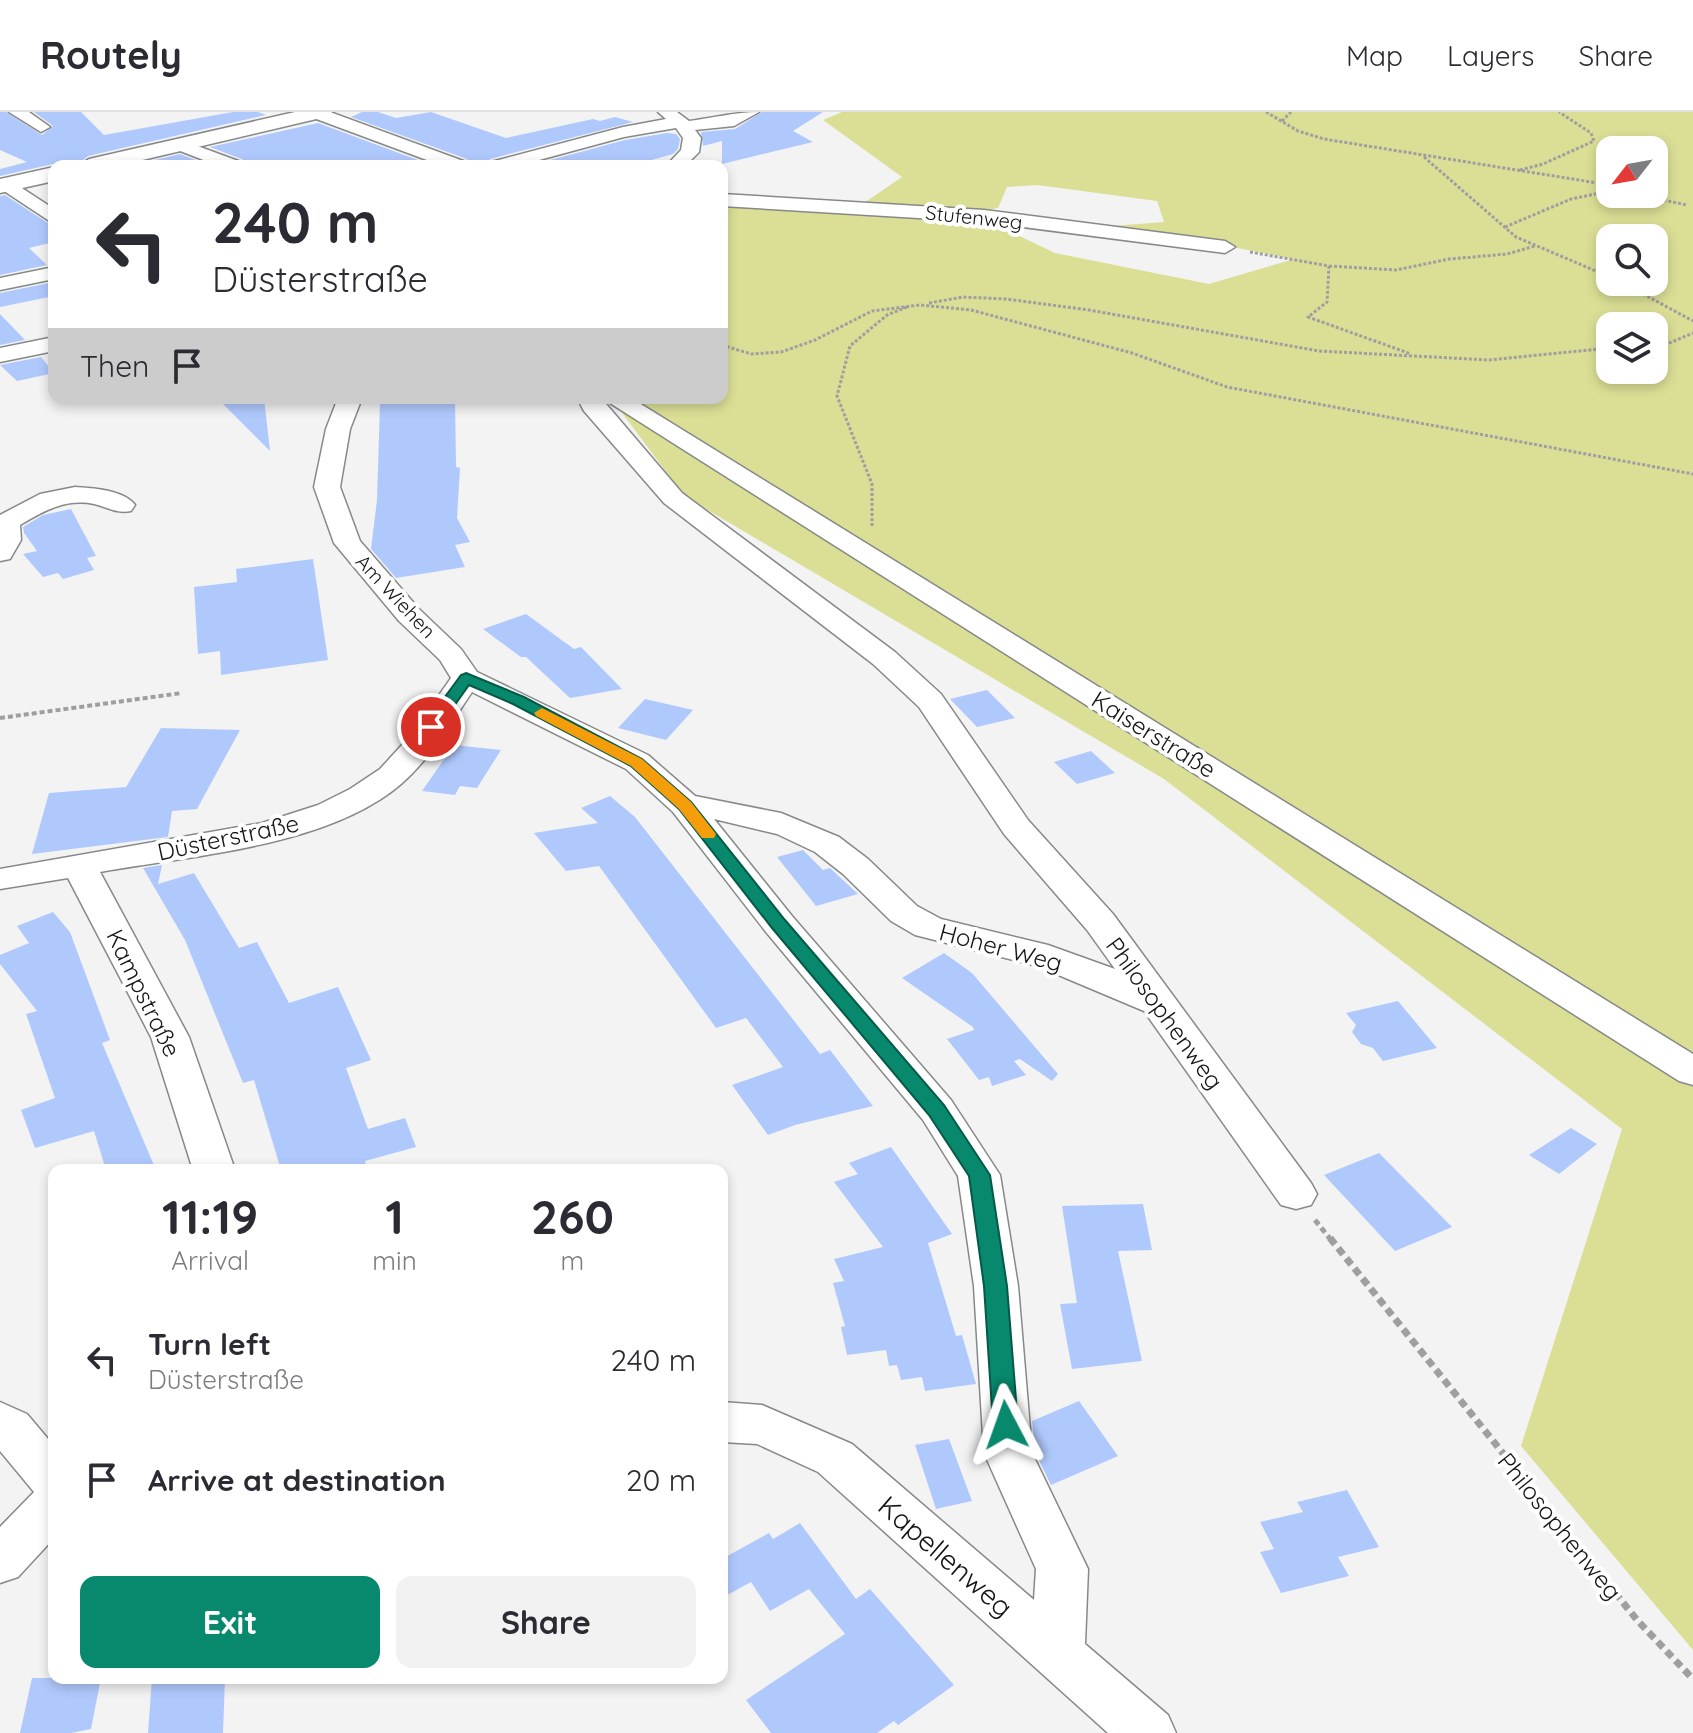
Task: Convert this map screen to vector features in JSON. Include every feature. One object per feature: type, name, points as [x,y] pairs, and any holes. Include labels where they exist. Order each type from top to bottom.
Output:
[{"type":"main road","points":[[115,160],[320,113]]},
{"type":"main road","points":[[4,186],[48,175]]},
{"type":"street","points":[[0,115],[8,112]]},
{"type":"street","points":[[17,112],[41,127]]},
{"type":"street","points":[[519,160],[677,120],[728,122],[751,112]]},
{"type":"street","points":[[320,113],[444,160]]},
{"type":"street","points":[[677,120],[693,144],[681,160]]},
{"type":"street","points":[[181,145],[220,160]]},
{"type":"street","points":[[4,186],[48,214]]},
{"type":"street","name":"Stufenweg","points":[[728,200],[984,216],[1225,247]]},
{"type":"street","points":[[0,284],[48,274]]},
{"type":"street","points":[[0,355],[48,345]]},
{"type":"street","name":"Am Wiehen","points":[[348,404],[338,429],[327,487],[347,543],[409,615],[459,666],[518,701],[637,762],[685,805],[779,924],[937,1110],[979,1175],[996,1286],[1008,1453],[1062,1569],[1058,1655]]},
{"type":"street","name":"Philosophenweg","points":[[591,404],[673,498],[884,658],[930,701],[1016,827],[1100,922],[1296,1194]]},
{"type":"street","name":"Kaiserstraße","points":[[624,404],[1693,1072]]},
{"type":"street","points":[[0,553],[8,540],[7,522],[37,503],[72,494],[94,493],[122,505]]},
{"type":"street","name":"Düsterstraße","points":[[0,879],[262,833],[305,822],[349,803],[391,775],[459,666]]},
{"type":"street","name":"Hoher Weg","points":[[685,805],[735,812],[811,833],[847,859],[890,904],[926,926],[1034,953],[1094,974],[1155,1001]]},
{"type":"street","name":"Kampstraße","points":[[79,866],[170,1037],[212,1164]]},
{"type":"street","points":[[0,1422],[10,1428],[48,1474]]},
{"type":"street","name":"Kapellenweg","points":[[728,1422],[762,1425],[835,1458],[1148,1733]]},
{"type":"street","points":[[0,1561],[48,1510]]},
{"type":"path","points":[[1266,112],[1298,131],[1324,139],[1596,183]]},
{"type":"path","points":[[1282,121],[1291,112]]},
{"type":"path","points":[[1515,171],[1543,164],[1594,141],[1591,133],[1559,112]]},
{"type":"path","points":[[1424,156],[1516,237],[1596,271]]},
{"type":"path","points":[[1505,227],[1585,194],[1596,193]]},
{"type":"path","points":[[1668,199],[1693,207]]},
{"type":"path","points":[[1668,201],[1687,205]]},
{"type":"path","points":[[1225,247],[1329,266],[1396,270],[1449,259],[1507,254],[1536,246]]},
{"type":"path","points":[[1329,266],[1327,302],[1308,317],[1324,325],[1383,340],[1415,356]]},
{"type":"path","points":[[1647,296],[1693,321]]},
{"type":"path","points":[[728,347],[751,354],[781,352],[815,340],[872,311],[963,297],[1006,299],[1089,310],[1319,351],[1489,360],[1596,349]]},
{"type":"path","points":[[865,552],[872,528],[872,484],[837,396],[850,346],[887,315],[920,305],[971,310],[1022,323],[1132,353],[1227,387],[1693,474]]},
{"type":"path","points":[[1668,344],[1693,333]]},
{"type":"path","points":[[0,718],[182,693]]},
{"type":"path","name":"Philosophenweg","points":[[1296,1194],[1485,1434],[1637,1620],[1693,1679]]},
{"type":"green space","points":[[842,112],[1693,112],[1693,1650],[1521,1446],[1622,1129],[1164,779],[684,496],[615,404],[728,404],[728,204],[984,219],[1055,253],[1209,284],[1294,259],[1227,246],[1087,228],[1164,222],[1157,201],[1037,185],[1007,187],[998,208],[976,212],[861,205],[902,177],[823,120]]},
{"type":"building","points":[[0,112],[6,112],[42,135],[53,126],[34,112],[81,112],[104,135],[233,112],[266,115],[88,156],[83,160],[48,160],[48,165],[0,176],[0,169],[27,162],[0,150]]},
{"type":"building","points":[[362,112],[378,112],[396,118],[431,112],[506,138],[593,119],[600,121],[615,117],[633,122],[489,160],[468,160],[351,117]]},
{"type":"building","points":[[762,112],[823,112],[793,131],[813,142],[728,163],[722,160],[722,141],[703,146],[701,132],[735,129]]},
{"type":"building","points":[[318,123],[418,160],[243,160],[210,147]]},
{"type":"building","points":[[667,133],[676,134],[680,139],[678,149],[673,154],[652,160],[550,160],[625,140]]},
{"type":"building","points":[[180,154],[196,160],[155,160]]},
{"type":"building","points":[[5,195],[48,223],[48,243],[29,248],[47,265],[0,275],[0,196]]},
{"type":"building","points":[[48,283],[48,297],[0,307],[0,293]]},
{"type":"building","points":[[0,314],[25,340],[0,345]]},
{"type":"building","points":[[41,357],[48,366],[48,374],[17,381],[0,365]]},
{"type":"building","points":[[223,404],[265,404],[270,451]]},
{"type":"building","points":[[380,404],[455,404],[456,467],[460,468],[457,518],[470,542],[455,545],[465,567],[396,578],[371,549],[377,500]]},
{"type":"building","points":[[71,509],[96,556],[87,558],[94,570],[63,579],[58,573],[43,577],[23,554],[37,551],[23,527],[43,515]]},
{"type":"building","points":[[313,559],[328,660],[221,675],[220,651],[198,654],[194,587],[237,582],[236,569]]},
{"type":"building","points":[[526,614],[574,649],[581,647],[622,689],[570,698],[526,657],[521,657],[483,629]]},
{"type":"building","points":[[987,690],[1015,718],[977,727],[950,699]]},
{"type":"building","points":[[645,699],[693,710],[666,740],[618,728]]},
{"type":"building","points":[[161,728],[240,730],[197,809],[172,811],[168,837],[32,854],[49,793],[126,787]]},
{"type":"building","points":[[454,745],[501,750],[477,788],[460,786],[455,795],[422,791]]},
{"type":"building","points":[[1091,751],[1115,773],[1077,784],[1054,762]]},
{"type":"building","points":[[610,796],[635,817],[820,1054],[830,1050],[873,1106],[795,1125],[768,1135],[732,1085],[783,1067],[746,1018],[716,1028],[599,866],[566,871],[534,833],[598,823],[581,808]]},
{"type":"building","points":[[803,850],[823,870],[830,868],[858,894],[816,906],[777,857]]},
{"type":"building","points":[[162,865],[158,884],[194,873],[239,948],[257,942],[289,1003],[338,987],[371,1060],[346,1068],[368,1129],[405,1118],[416,1147],[365,1161],[366,1164],[279,1164],[254,1080],[243,1083],[185,940],[143,868]]},
{"type":"building","points":[[53,912],[70,932],[110,1040],[102,1043],[153,1164],[104,1164],[94,1131],[35,1148],[21,1110],[55,1098],[26,1014],[37,1011],[0,964],[0,955],[29,943],[17,926]]},
{"type":"building","points":[[944,953],[972,973],[1058,1074],[1052,1081],[1020,1059],[1014,1061],[1026,1075],[992,1086],[989,1077],[979,1080],[947,1039],[974,1030],[973,1027],[902,978]]},
{"type":"building","points":[[1398,1001],[1437,1048],[1383,1061],[1373,1048],[1361,1044],[1352,1032],[1356,1025],[1346,1013]]},
{"type":"building","points":[[1571,1128],[1597,1144],[1559,1174],[1529,1155]]},
{"type":"building","points":[[891,1147],[952,1234],[928,1243],[956,1336],[962,1335],[976,1384],[925,1391],[922,1377],[901,1380],[897,1365],[889,1366],[886,1350],[847,1355],[841,1327],[845,1326],[833,1283],[844,1281],[834,1259],[883,1247],[834,1182],[858,1174],[849,1163]]},
{"type":"building","points":[[1379,1153],[1452,1227],[1395,1251],[1324,1175]]},
{"type":"building","points":[[1143,1204],[1152,1250],[1118,1251],[1142,1361],[1072,1369],[1060,1304],[1077,1303],[1062,1206]]},
{"type":"building","points":[[1079,1401],[1118,1456],[1051,1485],[1035,1452],[1032,1421]]},
{"type":"building","points":[[949,1439],[972,1501],[936,1509],[915,1445]]},
{"type":"building","points":[[1347,1490],[1379,1547],[1338,1557],[1349,1576],[1281,1593],[1260,1552],[1274,1549],[1260,1522],[1303,1512],[1297,1502]]},
{"type":"building","points":[[800,1523],[856,1599],[870,1589],[954,1685],[898,1725],[894,1721],[877,1733],[771,1733],[746,1700],[845,1634],[809,1589],[770,1611],[751,1582],[728,1595],[728,1556],[769,1533],[773,1539]]},
{"type":"building","points":[[32,1678],[48,1678],[48,1684],[100,1684],[91,1729],[71,1733],[20,1733]]},
{"type":"building","points":[[152,1684],[225,1684],[223,1733],[148,1733]]},
{"type":"slow traffic","points":[[542,713],[637,762],[685,805],[708,834]]},
{"type":"route","points":[[431,727],[466,678],[637,762],[685,805],[779,924],[937,1110],[979,1175],[996,1286],[1006,1425]]}]
